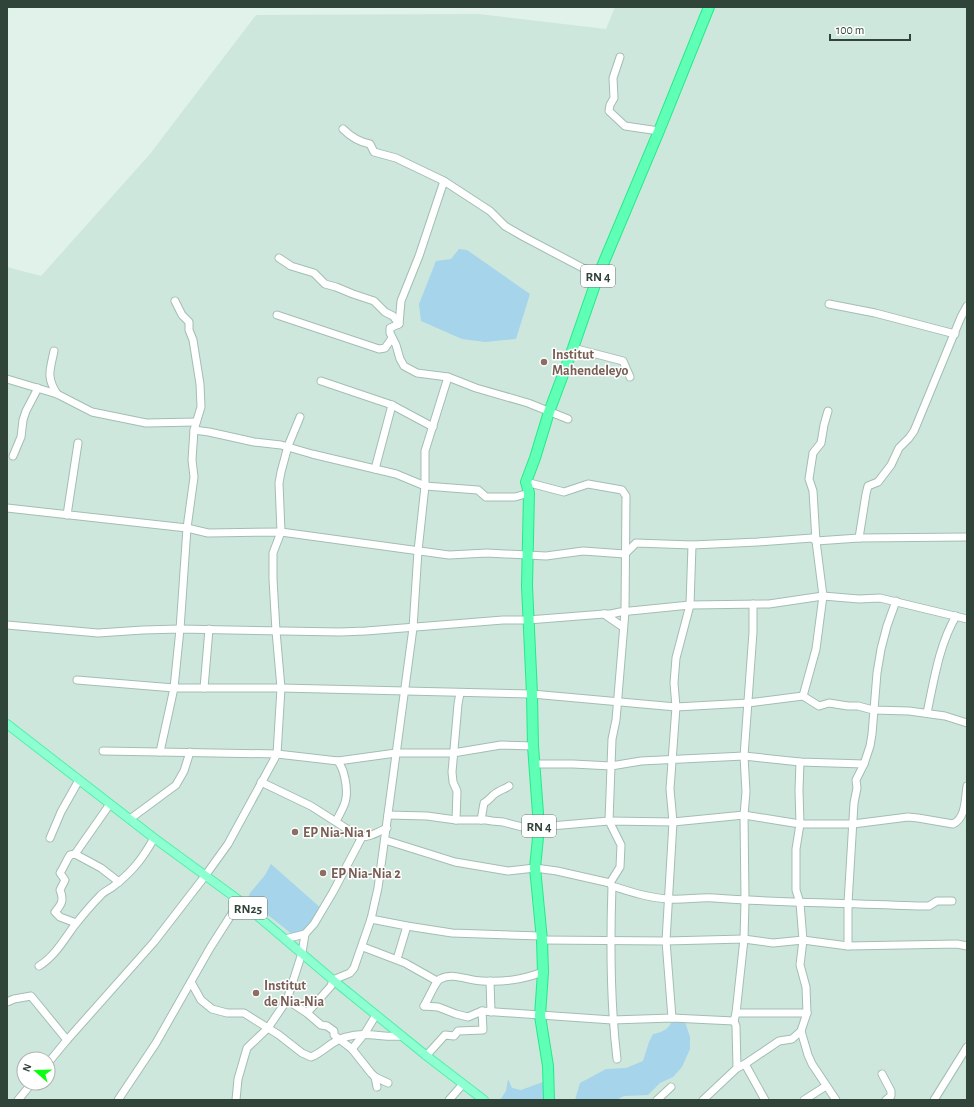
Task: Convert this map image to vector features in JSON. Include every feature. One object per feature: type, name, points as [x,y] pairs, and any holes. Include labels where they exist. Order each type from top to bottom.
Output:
[{"type":"highway","name":"RN 4","points":[[549,1100],[548,1066],[540,1016],[543,972],[542,938],[535,868],[538,829],[526,586],[529,493],[526,482],[549,412],[598,276],[709,7]]},
{"type":"main road","name":"RN25","points":[[7,724],[154,838],[240,901],[426,1056],[484,1100]]},
{"type":"street","points":[[620,57],[613,78],[614,98],[610,105],[609,111],[625,126],[659,131]]},
{"type":"street","points":[[343,129],[357,140],[370,144],[374,152],[396,158],[444,181],[490,211],[505,226],[524,238],[598,276]]},
{"type":"street","points":[[399,324],[401,301],[419,256],[444,181]]},
{"type":"street","points":[[279,258],[291,266],[314,273],[325,284],[374,301],[385,312],[393,316],[399,324]]},
{"type":"street","points":[[160,752],[174,688],[180,629],[187,528],[194,478],[192,460],[194,430],[201,407],[198,367],[193,340],[189,330],[189,322],[182,315],[175,301]]},
{"type":"street","points":[[828,304],[875,313],[954,334]]},
{"type":"street","points":[[859,538],[868,486],[878,482],[891,465],[899,448],[914,431],[961,317],[967,306]]},
{"type":"street","points":[[277,315],[379,349],[385,348],[392,338]]},
{"type":"street","points":[[399,324],[390,328],[392,338],[404,366],[417,373],[448,377],[476,388],[528,403],[568,419]]},
{"type":"street","points":[[573,348],[623,361],[630,377]]},
{"type":"street","points":[[54,351],[49,376],[57,394]]},
{"type":"street","points":[[307,1013],[331,986],[333,980],[350,973],[354,968],[371,919],[378,888],[413,628],[418,551],[425,486],[425,451],[448,377]]},
{"type":"street","points":[[7,379],[57,394],[92,412],[146,423],[196,422]]},
{"type":"street","points":[[321,381],[392,405],[433,427]]},
{"type":"street","points":[[13,456],[21,437],[23,420],[38,388]]},
{"type":"street","points":[[375,470],[392,405]]},
{"type":"street","points":[[803,696],[816,649],[823,596],[816,541],[814,507],[809,479],[813,453],[820,443],[828,411]]},
{"type":"street","points":[[56,1053],[154,942],[206,876],[228,844],[277,754],[281,688],[272,567],[273,553],[280,532],[279,483],[288,446],[300,416]]},
{"type":"street","points":[[194,430],[254,442],[288,446],[375,470],[396,474],[425,486],[478,490],[486,497],[515,497],[529,493]]},
{"type":"street","points":[[67,515],[78,443]]},
{"type":"street","points":[[526,482],[564,492],[588,484],[622,490],[626,496],[625,612],[616,701],[616,720],[612,739],[609,821],[621,846],[620,867],[611,885],[610,941],[612,1020],[617,1059]]},
{"type":"street","points":[[7,508],[187,528],[208,533],[280,532],[449,555],[487,553],[546,556],[583,551],[625,554],[636,543],[692,545],[812,538],[816,541],[859,538],[967,537]]},
{"type":"street","points":[[672,1018],[666,941],[673,822],[670,789],[676,707],[674,683],[676,658],[690,606],[692,545]]},
{"type":"street","points":[[7,625],[98,633],[180,629],[360,631],[503,620],[528,620],[611,614],[690,606],[769,604],[823,596],[859,599],[880,598],[967,619]]},
{"type":"street","points":[[848,946],[848,903],[854,803],[857,788],[856,780],[864,764],[870,746],[877,673],[881,649],[896,601]]},
{"type":"street","points":[[737,1068],[736,1026],[734,1021],[744,940],[744,815],[746,792],[744,756],[753,604]]},
{"type":"street","points":[[604,614],[624,627]]},
{"type":"street","points":[[927,713],[944,644],[956,616]]},
{"type":"street","points":[[204,688],[209,629]]},
{"type":"street","points":[[77,680],[174,688],[281,688],[532,694],[676,707],[748,703],[803,696],[819,706],[829,703],[858,706],[873,710],[927,713],[945,716],[967,724]]},
{"type":"street","points":[[456,820],[457,791],[452,778],[453,753],[460,693]]},
{"type":"street","points":[[103,751],[277,754],[338,761],[396,753],[453,753],[501,744],[533,746]]},
{"type":"street","points":[[130,819],[176,785],[184,771],[190,752]]},
{"type":"street","points":[[535,764],[611,766],[640,761],[744,756],[800,762],[864,764]]},
{"type":"street","points":[[336,821],[343,808],[347,794],[342,767],[338,761]]},
{"type":"street","points":[[703,1100],[737,1068],[772,1045],[780,1041],[792,1039],[801,1031],[807,1013],[806,987],[800,965],[803,940],[800,903],[796,890],[796,849],[800,824],[800,762]]},
{"type":"street","points":[[50,838],[61,812],[79,780]]},
{"type":"street","points":[[261,782],[311,806],[362,837],[387,828]]},
{"type":"street","points":[[481,820],[484,803],[489,801],[497,791],[509,786]]},
{"type":"street","points":[[388,816],[427,816],[456,820],[486,820],[538,829],[609,821],[673,822],[744,815],[800,824],[853,824],[908,817],[953,824],[958,822],[963,812],[967,786]]},
{"type":"street","points":[[76,923],[60,917],[55,912],[62,905],[63,899],[60,890],[65,880],[60,873],[66,865],[66,860],[70,855],[75,854],[110,804]]},
{"type":"street","points":[[236,1100],[238,1079],[246,1052],[250,1045],[268,1028],[287,1000],[302,954],[305,934],[314,924],[329,899],[362,837]]},
{"type":"street","points":[[39,966],[46,962],[76,923],[102,894],[111,889],[132,871],[145,855],[154,838]]},
{"type":"street","points":[[385,840],[455,862],[508,871],[535,868],[557,871],[611,885],[642,895],[669,899],[704,898],[800,903],[848,903],[918,906],[930,906],[937,901],[952,901]]},
{"type":"street","points":[[75,854],[101,868],[119,882]]},
{"type":"street","points":[[118,1100],[156,1043],[210,948],[240,901]]},
{"type":"street","points":[[371,919],[452,933],[542,938],[610,941],[744,940],[774,943],[803,940],[848,946],[957,944],[967,946]]},
{"type":"street","points":[[397,959],[407,926]]},
{"type":"street","points":[[285,939],[305,934]]},
{"type":"street","points":[[362,947],[397,959],[437,981],[424,1006]]},
{"type":"street","points":[[424,1006],[438,980],[450,975],[480,981],[490,981],[524,979],[543,972]]},
{"type":"street","points":[[490,981],[491,1012]]},
{"type":"street","points":[[191,982],[201,1000],[212,1010],[227,1014],[244,1013],[279,1035],[302,1053],[311,1057],[316,1055],[331,1043],[344,1037],[364,1033],[402,1036]]},
{"type":"street","points":[[7,1002],[14,999],[31,996],[67,1040]]},
{"type":"street","points":[[287,1000],[307,1013],[321,1025],[328,1026],[334,1031],[334,1035],[352,1049],[375,1077],[388,1083]]},
{"type":"street","points":[[424,1006],[438,1007],[468,1017],[482,1011],[612,1020],[672,1018],[734,1021]]},
{"type":"street","points":[[426,1056],[445,1035],[454,1036],[458,1031],[483,1030],[482,1011]]},
{"type":"street","points":[[736,1013],[807,1013]]},
{"type":"street","points":[[352,1049],[376,1015]]},
{"type":"street","points":[[801,1031],[808,1055],[836,1100]]},
{"type":"street","points":[[934,1100],[967,1047]]},
{"type":"street","points":[[745,1064],[765,1100]]},
{"type":"street","points":[[882,1074],[891,1091],[891,1096],[886,1100]]},
{"type":"street","points":[[375,1077],[377,1087]]},
{"type":"street","points":[[449,1100],[463,1084]]},
{"type":"street","points":[[804,1100],[826,1086]]},
{"type":"street","points":[[657,1100],[671,1087]]},
{"type":"street","points":[[18,1100],[25,1091]]},
{"type":"shaded area","points":[[615,7],[967,7],[967,1100],[7,1100],[7,267],[41,276],[150,154],[256,15],[479,14],[606,29]]},
{"type":"shaded area","points":[[459,249],[467,250],[530,294],[516,339],[485,342],[462,339],[421,321],[419,304],[436,261],[451,259]]},
{"type":"shaded area","points":[[271,864],[322,909],[305,933],[293,935],[248,899],[250,893],[265,875]]},
{"type":"shaded area","points":[[673,1019],[685,1022],[690,1037],[690,1049],[682,1067],[673,1077],[660,1083],[648,1095],[624,1096],[616,1100],[575,1100],[580,1083],[606,1069],[626,1068],[643,1061],[653,1034],[666,1030]]},
{"type":"shaded area","points":[[508,1079],[512,1088],[521,1090],[543,1082],[546,1100],[500,1100],[506,1091]]},
{"type":"place","name":"Institut Mahendeleyo","points":[[544,362]]},
{"type":"place","name":"EP Nia-Nia 1","points":[[295,832]]},
{"type":"place","name":"EP Nia-Nia 2","points":[[323,873]]},
{"type":"place","name":"Institut de Nia-Nia","points":[[256,993]]}]
